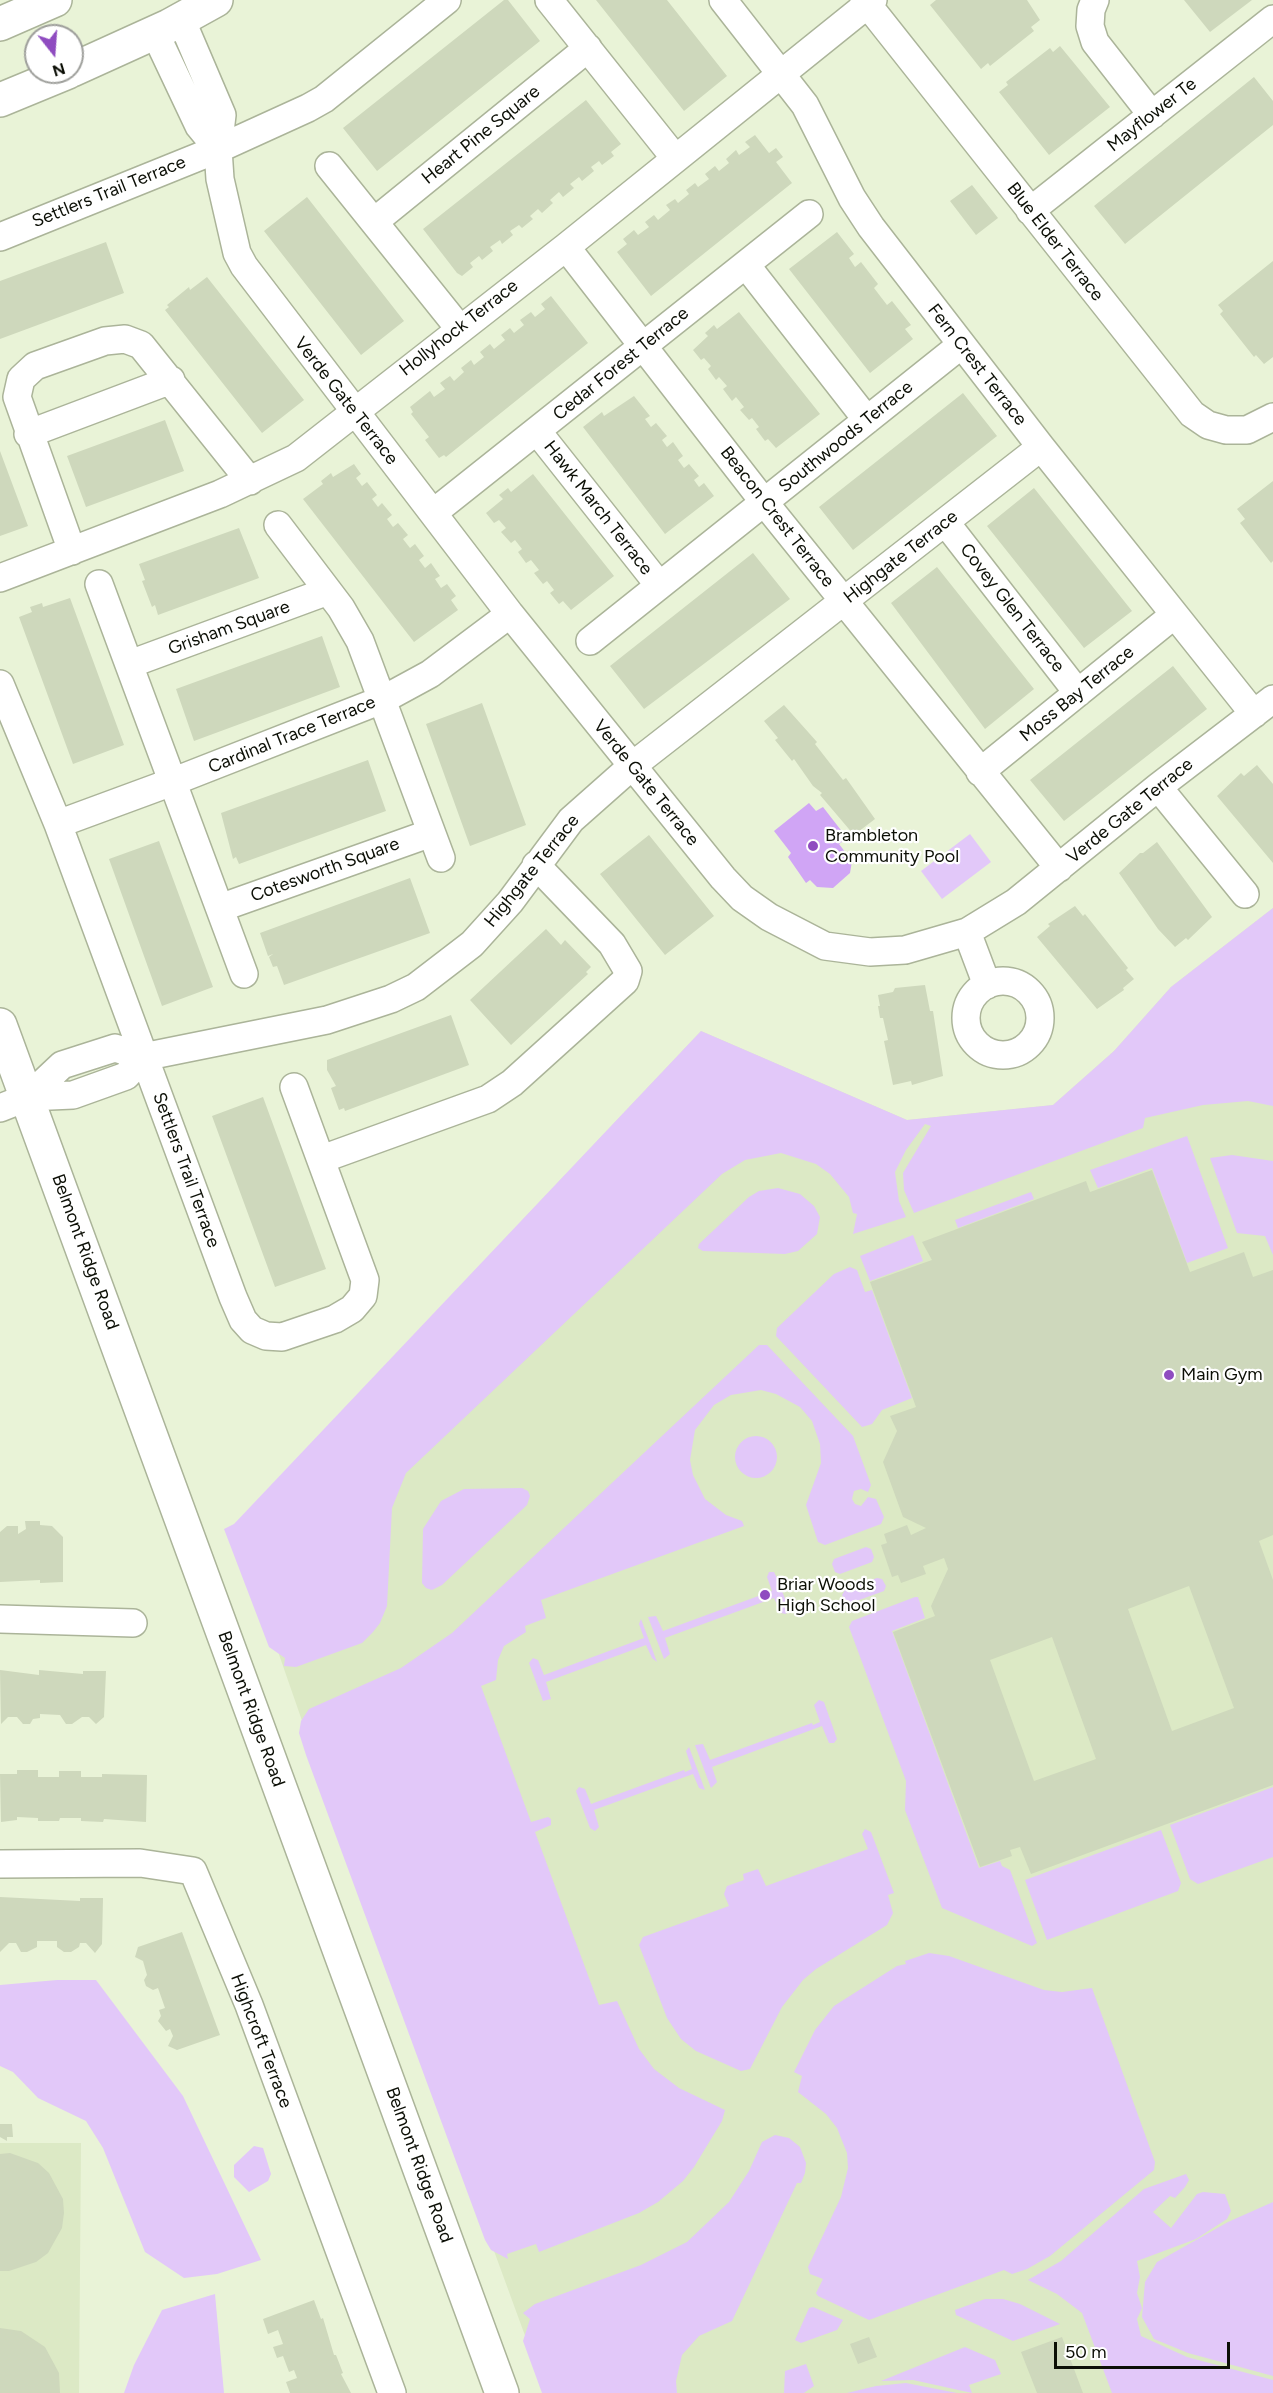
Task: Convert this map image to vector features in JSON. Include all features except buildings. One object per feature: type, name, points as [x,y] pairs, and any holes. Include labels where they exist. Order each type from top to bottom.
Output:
[{"type":"main road","points":[[0,24],[55,0]]},
{"type":"main road","points":[[84,65],[168,26],[216,0]]},
{"type":"main road","points":[[0,100],[39,84]]},
{"type":"main road","name":"Belmont Ridge Road","points":[[0,1025],[14,1103],[502,2393]]},
{"type":"street","points":[[168,26],[199,126],[218,148],[324,99],[447,0]]},
{"type":"street","points":[[549,0],[675,158]]},
{"type":"street","name":"Fern Crest Terrace","points":[[723,0],[805,105],[852,198],[961,345],[1174,615],[1264,706]]},
{"type":"street","points":[[1095,0],[1091,10],[1090,26],[1095,42],[1152,115]]},
{"type":"street","name":"Hollyhock Terrace","points":[[0,578],[250,481],[296,458],[459,328],[566,247],[868,2]]},
{"type":"street","name":"Blue Elder Terrace","points":[[868,2],[1030,211],[1192,414],[1208,425],[1226,430],[1247,430],[1273,417]]},
{"type":"street","name":"Mayflower Te","points":[[1030,211],[1273,19]]},
{"type":"street","name":"Heart Pine Square","points":[[375,221],[588,48]]},
{"type":"street","name":"Settlers Trail Terrace","points":[[0,237],[218,148]]},
{"type":"street","name":"Verde Gate Terrace","points":[[218,148],[224,200],[237,253],[244,266],[354,413],[510,614],[723,878],[742,898],[798,934],[825,946],[870,952],[904,950],[967,932],[1016,902],[1158,786],[1264,706]]},
{"type":"street","points":[[329,166],[459,328]]},
{"type":"street","name":"Cedar Forest Terrace","points":[[433,513],[808,214]]},
{"type":"street","name":"Beacon Crest Terrace","points":[[566,247],[764,502],[1059,868]]},
{"type":"street","points":[[746,265],[867,420]]},
{"type":"street","points":[[72,551],[20,411],[18,388],[21,379],[35,366],[105,341],[125,339],[141,345],[149,352],[250,481]]},
{"type":"street","name":"Southwoods Terrace","points":[[590,641],[961,345]]},
{"type":"street","points":[[28,434],[171,380]]},
{"type":"street","name":"Hawk March Terrace","points":[[537,430],[659,585]]},
{"type":"street","name":"Highgate Terrace","points":[[143,1057],[327,1020],[391,999],[416,987],[472,944],[510,902],[571,820],[632,766],[1041,447]]},
{"type":"street","name":"Covey Glen Terrace","points":[[946,523],[1078,693]]},
{"type":"street","points":[[278,525],[352,624],[384,699],[441,858]]},
{"type":"street","points":[[99,584],[244,974]]},
{"type":"street","name":"Grisham Square","points":[[130,664],[328,591]]},
{"type":"street","name":"Cardinal Trace Terrace","points":[[58,824],[172,783],[384,699],[430,674],[510,614]]},
{"type":"street","name":"Moss Bay Terrace","points":[[980,772],[1174,615]]},
{"type":"street","name":"Settlers Trail Terrace","points":[[0,684],[58,824],[240,1312],[252,1330],[266,1336],[282,1337],[310,1330],[352,1309],[363,1296],[365,1281],[294,1087]]},
{"type":"street","points":[[1158,786],[1245,894]]},
{"type":"street","name":"Cotesworth Square","points":[[220,908],[431,833]]},
{"type":"street","points":[[322,1159],[488,1099],[512,1083],[624,981],[628,971],[612,944],[536,865]]},
{"type":"street","points":[[967,932],[987,985]]},
{"type":"street","points":[[14,1103],[73,1095],[126,1076],[143,1057]]},
{"type":"street","points":[[0,1619],[133,1623]]},
{"type":"street","name":"Highcroft Terrace","points":[[0,1864],[140,1863],[193,1871],[249,2005],[392,2393]]},
{"type":"shaded area","name":"Brambleton Community Pool","points":[[809,803],[816,811],[823,807],[847,838],[839,844],[852,861],[850,873],[833,888],[817,887],[810,880],[806,883],[788,857],[791,853],[774,831]]},
{"type":"shaded area","points":[[970,834],[991,862],[942,899],[921,871]]},
{"type":"shaded area","name":"Briar Woods High School","points":[[1273,908],[1273,2393],[546,2393],[340,1830],[234,1525],[701,1031],[907,1120],[1053,1105],[1114,1051],[1171,987]]},
{"type":"shaded area","points":[[1273,908],[1273,1106],[1248,1101],[1203,1105],[1145,1118],[1143,1128],[914,1213],[904,1190],[903,1173],[931,1126],[925,1124],[906,1150],[895,1172],[899,1201],[906,1217],[853,1234],[857,1214],[853,1213],[849,1197],[830,1174],[816,1164],[781,1153],[745,1160],[722,1174],[406,1473],[392,1508],[387,1606],[380,1623],[373,1632],[362,1643],[296,1667],[284,1666],[285,1658],[269,1647],[224,1529],[234,1524],[701,1031],[907,1120],[1053,1105],[1114,1051],[1171,987]]},
{"type":"shaded area","points":[[1187,1136],[1228,1248],[1187,1263],[1152,1168],[1098,1188],[1090,1170]]},
{"type":"shaded area","points":[[1232,1155],[1273,1161],[1273,1255],[1265,1236],[1237,1233],[1210,1158]]},
{"type":"shaded area","points":[[778,1188],[800,1194],[814,1206],[820,1217],[817,1234],[798,1251],[785,1254],[703,1251],[698,1248],[699,1244],[749,1197],[759,1191]]},
{"type":"shaded area","points":[[1031,1192],[1034,1199],[958,1228],[955,1220]]},
{"type":"shaded area","points":[[913,1235],[923,1261],[870,1281],[860,1256]]},
{"type":"shaded area","points":[[850,1267],[857,1270],[865,1292],[872,1290],[912,1398],[882,1410],[872,1424],[862,1427],[776,1336],[777,1328],[834,1274]]},
{"type":"shaded area","points":[[759,1345],[767,1345],[853,1436],[871,1485],[868,1492],[861,1489],[854,1491],[852,1499],[855,1504],[861,1506],[868,1497],[876,1499],[884,1517],[881,1524],[825,1545],[818,1542],[806,1505],[821,1463],[820,1444],[812,1421],[800,1407],[776,1394],[761,1390],[731,1395],[714,1405],[695,1430],[690,1460],[693,1475],[705,1499],[726,1515],[742,1521],[744,1526],[541,1600],[546,1618],[525,1626],[526,1632],[504,1646],[498,1660],[496,1680],[481,1686],[531,1822],[548,1817],[551,1819],[551,1825],[535,1832],[599,2005],[617,2001],[639,2049],[654,2069],[679,2088],[725,2110],[722,2121],[694,2167],[683,2181],[658,2202],[639,2213],[539,2252],[536,2244],[507,2254],[508,2259],[491,2250],[485,2240],[306,1755],[299,1733],[301,1721],[309,1709],[401,1668],[452,1633]]},
{"type":"shaded area","points":[[756,1436],[764,1437],[771,1442],[776,1449],[776,1465],[771,1472],[764,1477],[756,1478],[748,1477],[741,1472],[736,1465],[735,1457],[736,1449],[741,1442],[748,1437]]},
{"type":"shaded area","points":[[522,1488],[528,1491],[530,1496],[527,1505],[442,1585],[432,1590],[426,1588],[422,1583],[423,1529],[441,1501],[464,1489]]},
{"type":"shaded area","points":[[866,1547],[871,1549],[874,1557],[872,1562],[840,1574],[835,1572],[832,1564],[834,1559]]},
{"type":"shaded area","points":[[769,1572],[774,1572],[777,1578],[789,1609],[786,1614],[781,1613],[774,1598],[665,1638],[670,1654],[664,1659],[648,1617],[656,1616],[663,1631],[772,1591],[767,1577]]},
{"type":"shaded area","points":[[877,1578],[882,1579],[886,1586],[884,1591],[851,1603],[846,1602],[842,1595],[845,1590]]},
{"type":"shaded area","points":[[918,1597],[925,1618],[892,1631],[979,1868],[1000,1861],[1002,1866],[1010,1870],[1037,1943],[1032,1946],[942,1908],[905,1810],[906,1781],[849,1627],[852,1621]]},
{"type":"shaded area","points":[[641,1619],[657,1662],[652,1658],[646,1645],[546,1682],[551,1699],[543,1701],[529,1663],[533,1658],[538,1660],[544,1675],[644,1638],[639,1624]]},
{"type":"shaded area","points":[[819,1700],[824,1702],[837,1739],[834,1743],[829,1743],[822,1726],[712,1767],[717,1782],[711,1788],[695,1745],[703,1744],[710,1760],[812,1723],[813,1725],[820,1722],[814,1705]]},
{"type":"shaded area","points":[[689,1747],[705,1790],[699,1788],[693,1774],[594,1810],[599,1827],[595,1831],[590,1828],[576,1791],[579,1787],[585,1789],[591,1804],[684,1770],[685,1772],[692,1769],[686,1751]]},
{"type":"shaded area","points":[[1273,1787],[1273,1857],[1198,1884],[1190,1879],[1170,1825]]},
{"type":"shaded area","points":[[865,1829],[871,1832],[894,1893],[888,1895],[893,1913],[887,1925],[816,1969],[803,1980],[782,2007],[750,2069],[741,2071],[696,2051],[681,2039],[667,2018],[639,1945],[643,1937],[729,1906],[724,1894],[727,1886],[744,1880],[743,1874],[758,1869],[766,1886],[868,1849],[862,1834]]},
{"type":"shaded area","points":[[1161,1830],[1181,1883],[1178,1891],[1047,1940],[1025,1880]]},
{"type":"shaded area","points":[[929,1953],[949,1956],[1044,1990],[1062,1992],[1092,1988],[1155,2162],[1154,2170],[1050,2256],[1027,2269],[1012,2274],[1004,2270],[869,2320],[818,2296],[816,2293],[823,2279],[810,2274],[808,2267],[841,2197],[848,2168],[847,2153],[837,2128],[826,2114],[798,2092],[802,2076],[794,2072],[815,2030],[834,2006],[897,1966],[906,1964],[905,1961]]},
{"type":"shaded area","points":[[57,1980],[96,1980],[183,2096],[261,2260],[217,2274],[184,2278],[145,2252],[103,2148],[86,2121],[38,2098],[13,2072],[0,2066],[0,1985]]},
{"type":"shaded area","points":[[775,2135],[789,2138],[800,2147],[806,2163],[805,2173],[801,2183],[797,2183],[732,2321],[699,2336],[682,2355],[676,2381],[677,2393],[542,2393],[523,2341],[530,2319],[523,2313],[535,2304],[641,2265],[687,2242],[729,2202],[749,2171],[762,2142]]},
{"type":"shaded area","points":[[0,2143],[81,2143],[79,2393],[0,2393]]},
{"type":"shaded area","points":[[254,2146],[263,2148],[271,2174],[268,2181],[249,2192],[234,2177],[234,2165]]},
{"type":"shaded area","points":[[1186,2174],[1189,2180],[1185,2187],[1175,2198],[1170,2196],[1153,2212],[1171,2228],[1197,2194],[1203,2192],[1225,2194],[1231,2211],[1227,2219],[1196,2239],[1137,2261],[1140,2277],[1137,2293],[1142,2308],[1137,2319],[1141,2336],[1187,2357],[1273,2380],[1273,2393],[1112,2393],[1082,2313],[1057,2294],[1028,2280],[1061,2261],[1144,2189]]},
{"type":"shaded area","points":[[1273,2202],[1273,2376],[1188,2353],[1154,2339],[1142,2317],[1145,2282],[1157,2262],[1228,2222]]},
{"type":"shaded area","points":[[215,2294],[224,2393],[124,2393],[134,2365],[162,2310]]},
{"type":"shaded area","points":[[985,2299],[1003,2299],[1020,2304],[1060,2324],[1013,2341],[956,2315],[955,2310]]},
{"type":"shaded area","points":[[813,2307],[843,2320],[837,2330],[801,2343],[795,2340],[809,2308]]},
{"type":"shaded area","points":[[965,2347],[995,2360],[1001,2374],[969,2385],[972,2393],[913,2380],[881,2381]]},
{"type":"shaded area","points":[[806,2364],[814,2386],[804,2393],[784,2393],[785,2371]]},
{"type":"shaded area","points":[[906,2383],[957,2393],[847,2393],[876,2386]]},
{"type":"place","name":"Brambleton Community Pool","points":[[813,846]]},
{"type":"place","name":"Main Gym","points":[[1169,1375]]},
{"type":"place","name":"Briar Woods High School","points":[[765,1595]]}]
